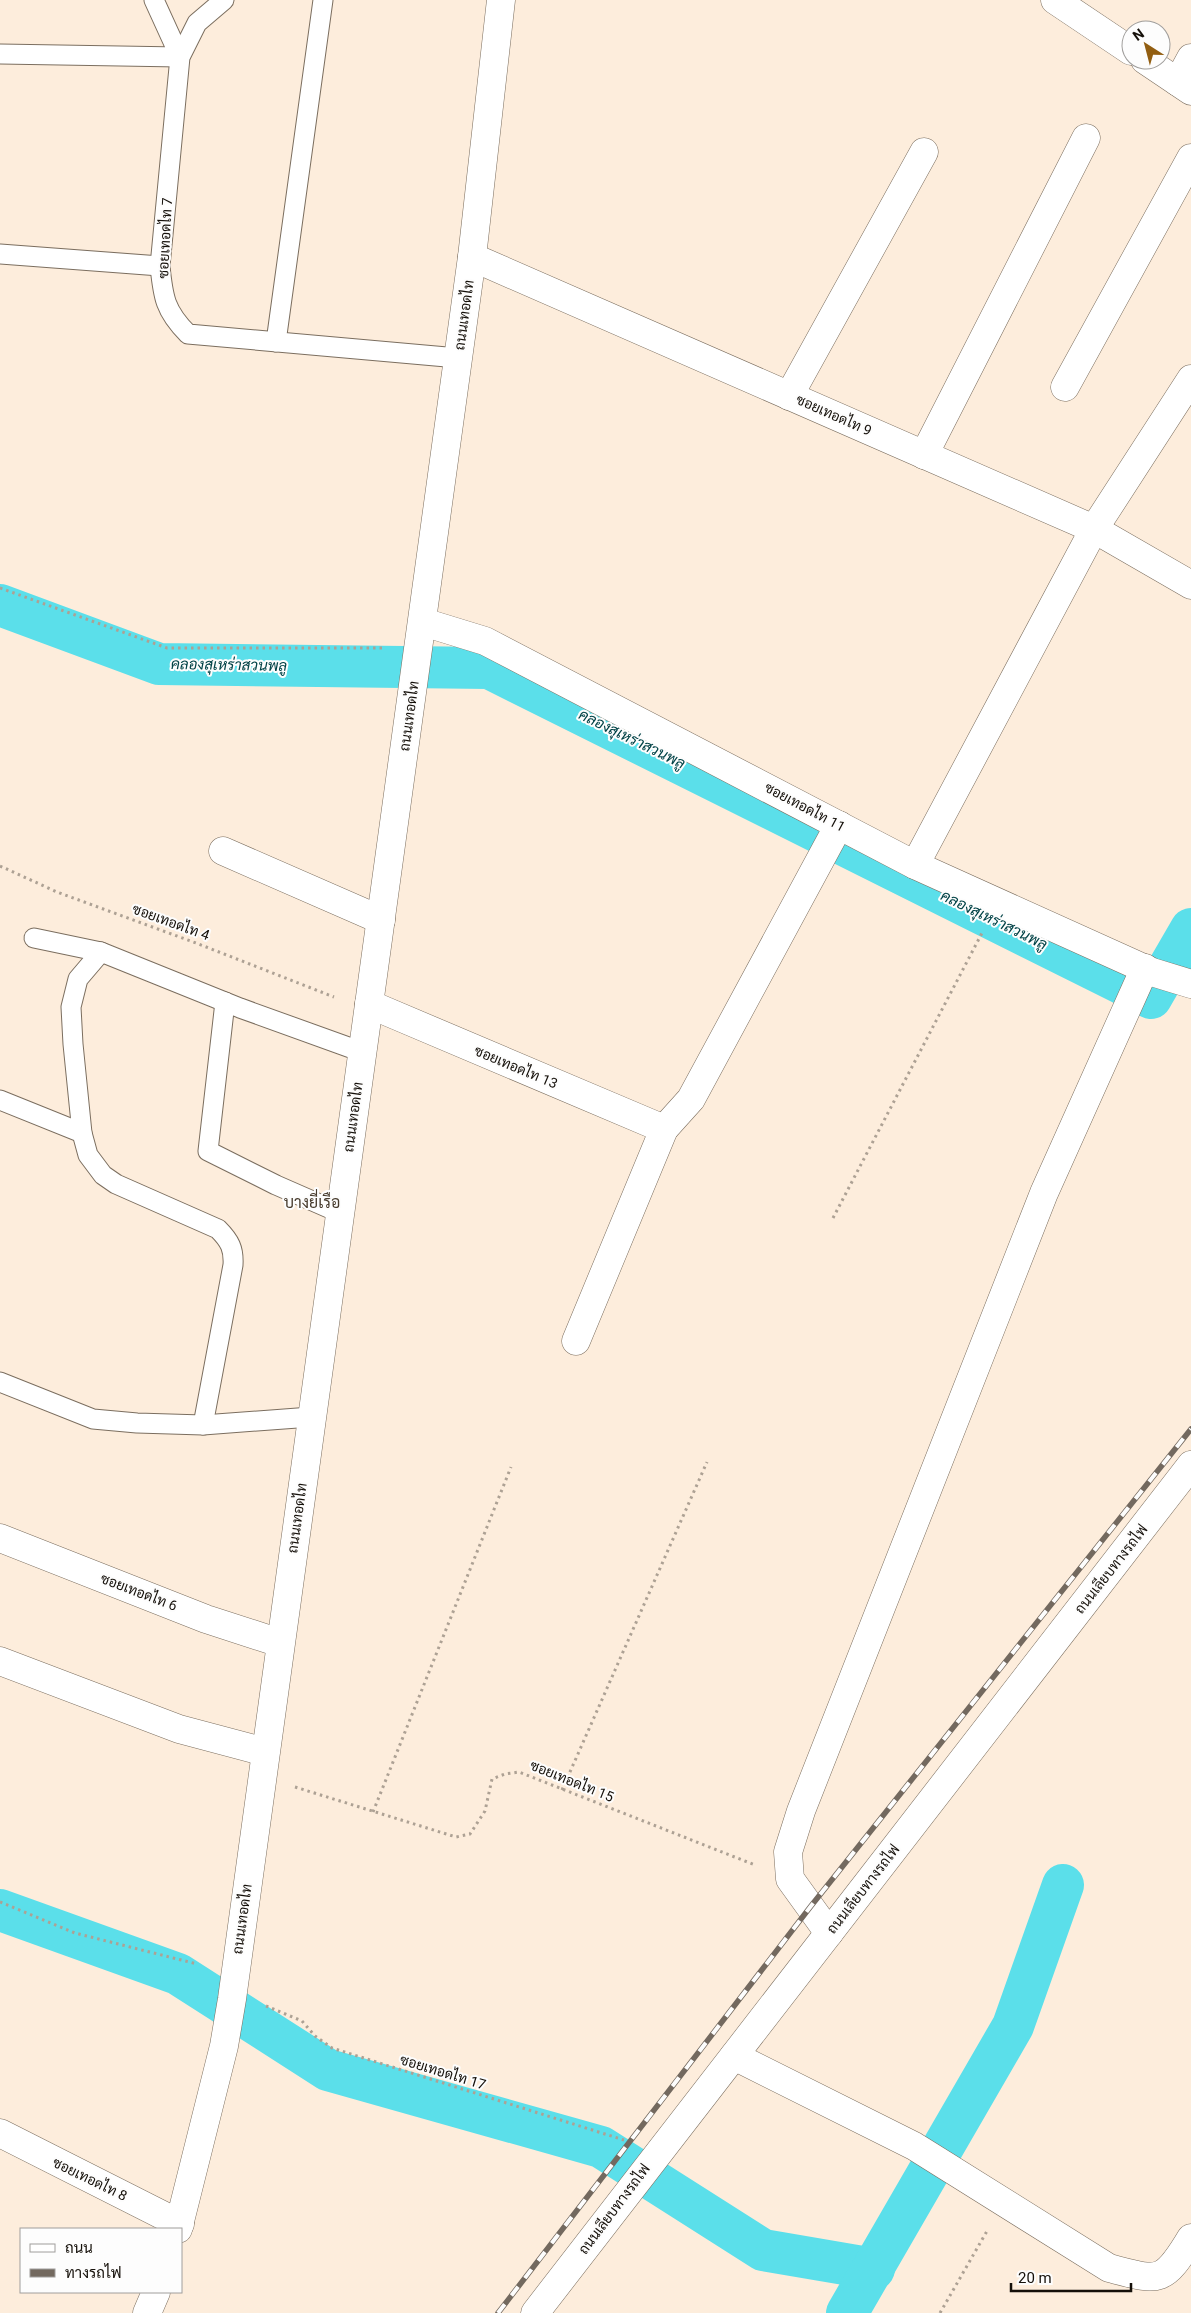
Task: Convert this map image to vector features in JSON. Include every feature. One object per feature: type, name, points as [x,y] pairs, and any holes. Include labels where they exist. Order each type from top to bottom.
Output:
[{"type":"street","name":"ถนนเทอดไท","points":[[179,2226],[224,2046],[232,1999],[472,256],[501,0]]},
{"type":"street","points":[[1058,1],[1121,44]]},
{"type":"street","points":[[1160,70],[1185,87],[1191,58]]},
{"type":"street","points":[[924,455],[1086,138]]},
{"type":"street","points":[[789,396],[924,152]]},
{"type":"street","points":[[1065,386],[1191,158]]},
{"type":"street","name":"ซอยเทอดไท 9","points":[[472,256],[1094,529],[1191,585]]},
{"type":"street","points":[[915,865],[1094,529],[1191,379]]},
{"type":"street","name":"ซอยเทอดไท 11","points":[[422,622],[485,641],[915,865],[997,903],[1166,976]]},
{"type":"street","points":[[576,1341],[664,1129],[691,1099],[839,825]]},
{"type":"street","points":[[223,851],[381,920]]},
{"type":"street","points":[[829,1933],[790,1879],[788,1852],[801,1811],[1044,1193],[1166,976]]},
{"type":"street","name":"ซอยเทอดไท 13","points":[[369,1004],[664,1129]]},
{"type":"street","name":"ถนนเลียบทางรถไฟ","points":[[534,2313],[1191,1465]]},
{"type":"street","name":"ซอยเทอดไท 6","points":[[0,1538],[206,1619],[280,1643]]},
{"type":"street","points":[[0,1661],[179,1729],[263,1764]]},
{"type":"street","points":[[734,2056],[914,2146],[1109,2268],[1144,2278],[1158,2277],[1171,2270],[1191,2238]]},
{"type":"street","name":"ซอยเทอดไท 8","points":[[0,2133],[179,2226]]},
{"type":"street","points":[[147,2313],[156,2293]]},
{"type":"lane","points":[[0,54],[180,57],[154,0]]},
{"type":"lane","name":"ซอยเทอดไท 7","points":[[224,0],[197,23],[180,57],[160,266],[163,297],[172,318],[188,334],[458,358]]},
{"type":"lane","points":[[276,342],[323,0]]},
{"type":"lane","points":[[0,254],[160,266]]},
{"type":"lane","points":[[34,938],[101,952],[225,1002],[362,1052]]},
{"type":"lane","points":[[101,952],[78,979],[71,1007],[82,1133],[88,1155],[103,1175],[116,1184],[218,1229],[227,1238],[234,1251],[203,1425]]},
{"type":"lane","points":[[225,1002],[208,1151],[276,1186],[340,1213]]},
{"type":"lane","points":[[0,1100],[82,1133]]},
{"type":"lane","points":[[0,1382],[92,1419],[137,1423],[203,1425],[311,1417]]},
{"type":"path","points":[[0,588],[167,648],[382,648]]},
{"type":"path","name":"ซอยเทอดไท 4","points":[[0,866],[57,892],[196,943],[334,997]]},
{"type":"path","points":[[832,1218],[997,903]]},
{"type":"path","points":[[562,1790],[707,1462]]},
{"type":"path","points":[[373,1812],[511,1468]]},
{"type":"path","name":"ซอยเทอดไท 15","points":[[263,1764],[373,1812],[456,1837],[470,1834],[485,1811],[492,1779],[519,1772],[790,1879]]},
{"type":"path","points":[[0,1902],[75,1932],[197,1964]]},
{"type":"path","name":"ซอยเทอดไท 17","points":[[261,2004],[290,2014],[302,2021],[315,2036],[332,2048],[629,2142]]},
{"type":"path","points":[[940,2313],[1004,2202]]},
{"type":"waterway","name":"คลองสุเหร่าสวนพลู","points":[[0,605],[159,664],[489,668],[1151,998],[1191,929]]},
{"type":"waterway","points":[[847,2313],[1013,2026],[1063,1885]]},
{"type":"waterway","points":[[0,1910],[178,1974],[328,2070],[601,2147],[763,2250],[874,2269]]},
{"type":"railway","points":[[498,2313],[811,1906],[1191,1429]]},
{"type":"district","name":"บางยี่เรือ","points":[[312,1202]]}]
